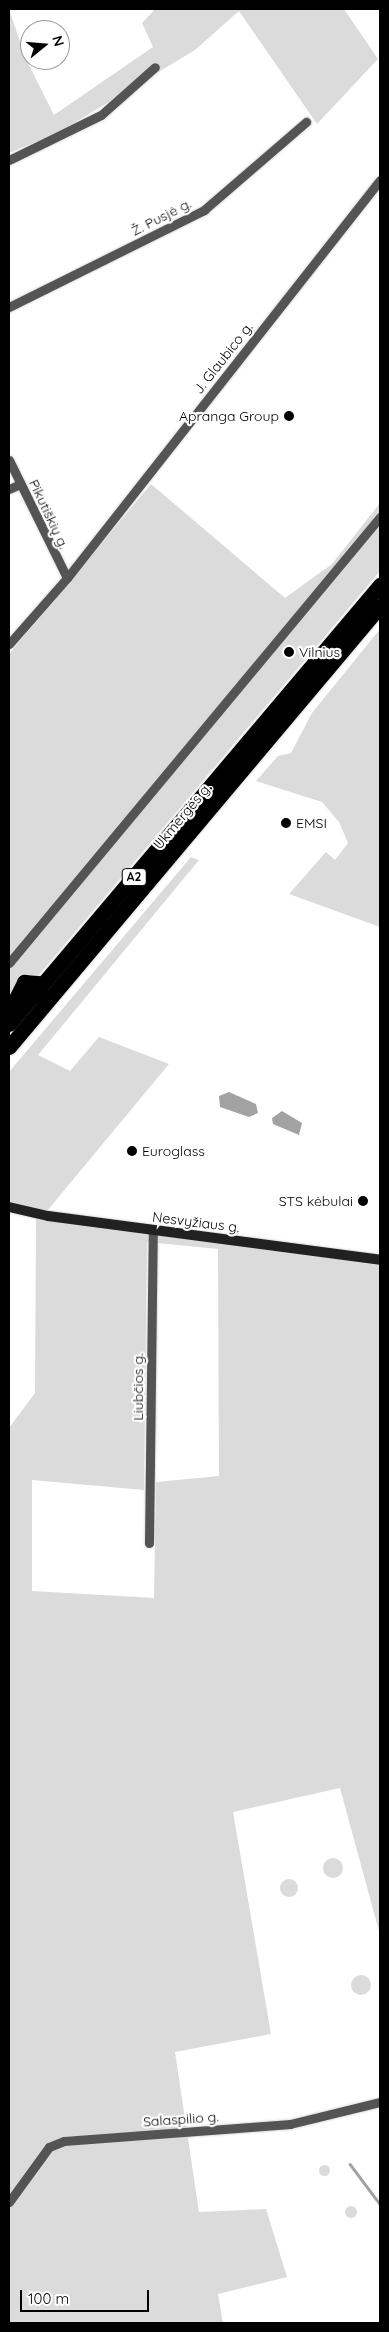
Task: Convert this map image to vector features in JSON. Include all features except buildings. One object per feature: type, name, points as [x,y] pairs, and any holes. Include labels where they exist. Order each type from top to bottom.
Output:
[{"type":"highway","name":"Ukmergės g.","points":[[9,1024],[380,585]]},
{"type":"highway","name":"Ukmergės g.","points":[[9,1047],[380,606]]},
{"type":"highway","points":[[9,1012],[21,984],[32,980],[40,987],[42,995],[23,1031]]},
{"type":"street","points":[[9,160],[102,115],[155,67]]},
{"type":"street","name":"Ž. Pusjė g.","points":[[9,307],[204,210],[306,122]]},
{"type":"street","name":"J. Glaubico g.","points":[[9,644],[67,578],[380,180]]},
{"type":"street","name":"Pikutiškių g.","points":[[9,460],[67,578]]},
{"type":"street","points":[[9,489],[20,484]]},
{"type":"street","points":[[9,963],[380,517]]},
{"type":"street","name":"Nesvyžiaus g.","points":[[9,1207],[153,1231],[380,1260]]},
{"type":"street","name":"Liubčios g.","points":[[149,1543],[153,1231]]},
{"type":"street","name":"Salaspilio g.","points":[[9,2202],[49,2147],[64,2141],[290,2124],[380,2102]]},
{"type":"shaded area","points":[[9,9],[20,41],[20,70],[32,70],[54,115],[153,47],[142,23],[155,9],[344,9],[378,59],[317,124],[239,11],[195,50],[59,132],[9,153]]},
{"type":"shaded area","points":[[151,484],[285,598],[332,564],[380,503],[380,571],[38,976],[19,977],[9,995],[9,654]]},
{"type":"shaded area","points":[[380,629],[380,927],[289,894],[326,852],[335,860],[348,843],[339,822],[322,802],[256,781],[278,756],[291,753],[312,713]]},
{"type":"shaded area","points":[[191,857],[199,860],[38,1055],[70,1071],[99,1037],[169,1064],[47,1211],[9,1202],[9,1072]]},
{"type":"shaded area","points":[[229,1092],[256,1104],[258,1113],[249,1117],[220,1107],[219,1096]]},
{"type":"shaded area","points":[[282,1111],[302,1123],[299,1135],[273,1124],[272,1118]]},
{"type":"shaded area","points":[[36,1218],[380,1265],[380,1935],[340,1788],[233,1812],[271,2034],[175,2052],[199,2212],[266,2209],[287,2277],[218,2294],[223,2323],[9,2322],[9,1428],[35,1393]],"holes":[[[147,1242],[218,1249],[219,1476],[156,1482],[154,1598],[32,1591],[32,1480],[144,1490]]]},
{"type":"shaded area","points":[[329,1858],[337,1858],[343,1864],[343,1872],[337,1878],[329,1878],[323,1872],[323,1864]]},
{"type":"shaded area","points":[[289,1879],[297,1884],[298,1888],[293,1896],[289,1897],[281,1892],[280,1888],[285,1880]]},
{"type":"shaded area","points":[[357,1975],[365,1975],[371,1981],[371,1989],[365,1995],[357,1995],[351,1989],[351,1981]]},
{"type":"shaded area","points":[[324,2164],[330,2170],[324,2176],[318,2170]]},
{"type":"shaded area","points":[[351,2206],[357,2212],[351,2218],[345,2212]]},
{"type":"waterway","points":[[350,2164],[380,2204]]},
{"type":"place","name":"Apranga Group","points":[[289,416]]},
{"type":"place","name":"Vilnius","points":[[289,652]]},
{"type":"place","name":"EMSI","points":[[286,823]]},
{"type":"place","name":"Euroglass","points":[[132,1151]]},
{"type":"place","name":"STS kėbulai","points":[[363,1201]]}]
